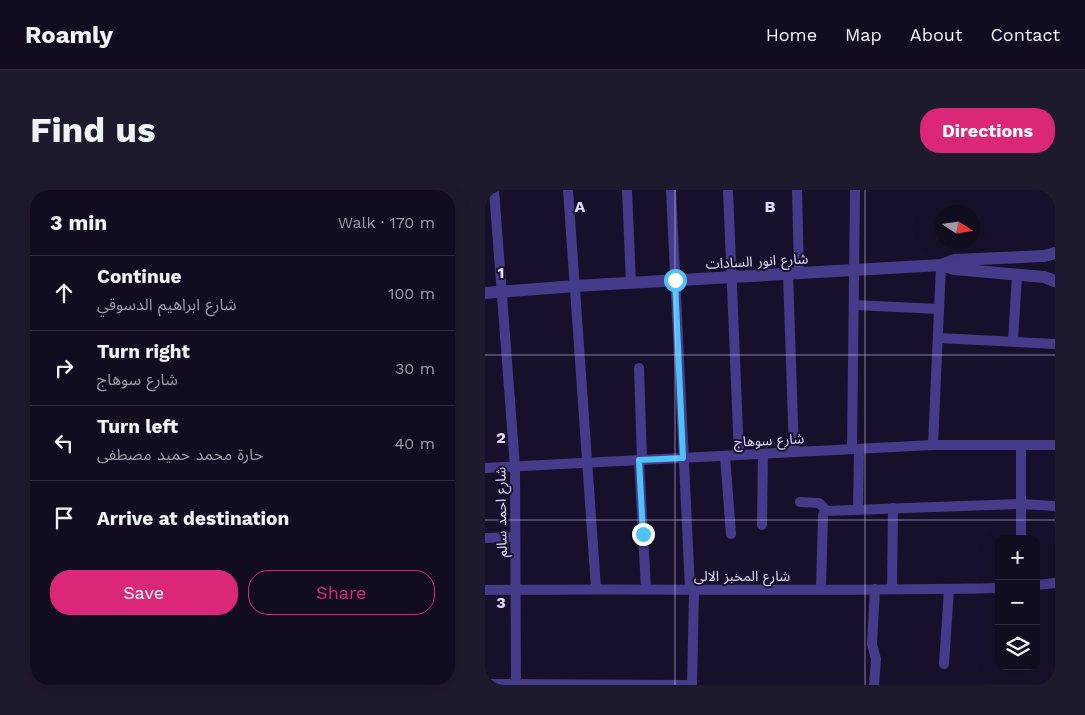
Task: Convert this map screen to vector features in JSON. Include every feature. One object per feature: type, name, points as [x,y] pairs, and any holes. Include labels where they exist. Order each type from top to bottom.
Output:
[{"type":"street","name":"شارع احمد سالم","points":[[494,190],[515,466],[516,684]]},
{"type":"street","points":[[569,190],[596,588]]},
{"type":"street","points":[[627,190],[631,283]]},
{"type":"street","points":[[671,190],[683,458],[692,590],[691,685]]},
{"type":"street","points":[[728,190],[739,455]]},
{"type":"street","points":[[793,452],[793,274],[797,190]]},
{"type":"street","points":[[855,190],[855,449],[858,510]]},
{"type":"street","name":"شارع انور السادات","points":[[485,294],[575,286],[941,265],[953,260],[1044,256],[1055,253]]},
{"type":"street","name":"شارع انور السادات","points":[[941,265],[954,270],[1044,277],[1055,281]]},
{"type":"street","points":[[933,445],[941,265]]},
{"type":"street","points":[[1013,341],[1017,275]]},
{"type":"street","points":[[854,306],[939,309]]},
{"type":"street","points":[[938,338],[1055,344]]},
{"type":"street","points":[[639,368],[646,589]]},
{"type":"street","name":"شارع سوهاج","points":[[485,468],[933,445],[1055,445]]},
{"type":"street","points":[[1021,445],[1021,535]]},
{"type":"street","points":[[762,525],[763,454]]},
{"type":"street","points":[[725,456],[731,534]]},
{"type":"street","points":[[800,502],[819,503],[827,511]]},
{"type":"street","points":[[821,589],[823,515],[827,511],[1021,504],[1055,506]]},
{"type":"street","points":[[892,589],[893,508]]},
{"type":"street","points":[[485,538],[515,537]]},
{"type":"street","points":[[1040,585],[1055,583]]},
{"type":"street","name":"شارع المخبز الالى","points":[[485,590],[596,588],[692,590],[995,588]]},
{"type":"street","points":[[874,685],[876,659],[872,644],[875,589]]},
{"type":"street","points":[[944,664],[949,589]]},
{"type":"street","points":[[485,684],[686,685]]},
{"type":"route","points":[[643,534],[639,460],[683,458],[675,280]]}]
